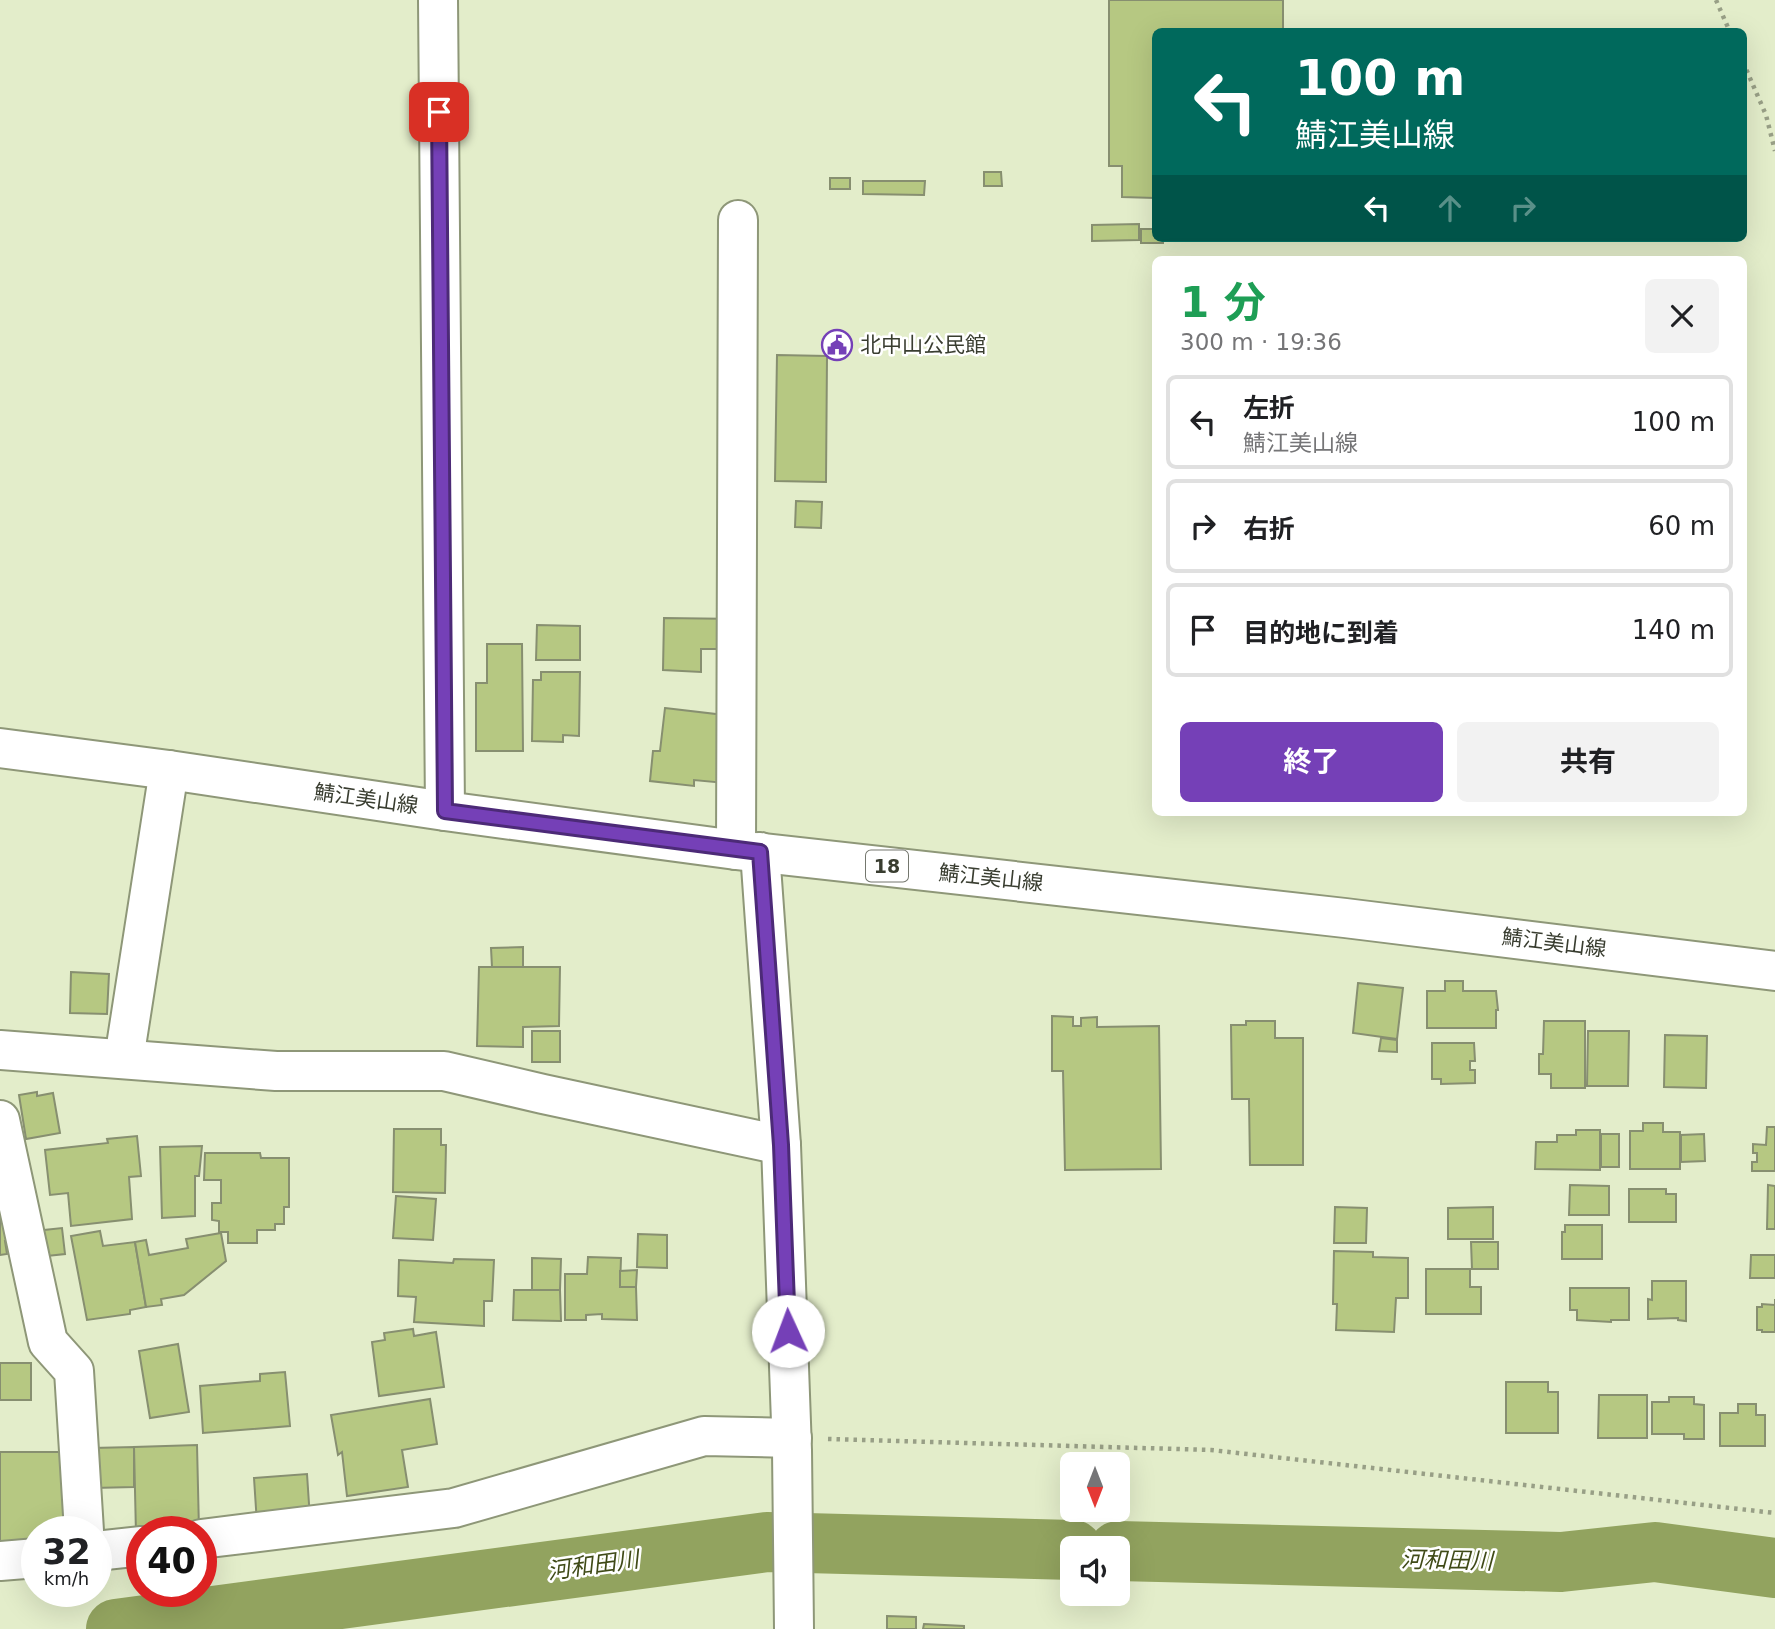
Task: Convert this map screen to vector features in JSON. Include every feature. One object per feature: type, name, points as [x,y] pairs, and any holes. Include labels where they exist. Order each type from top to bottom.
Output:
[{"type":"street","points":[[438,0],[445,811]]},
{"type":"street","points":[[738,220],[748,851],[781,1145],[792,1443],[794,1629]]},
{"type":"street","name":"鯖江美山線","points":[[0,748],[748,851],[1345,918],[1775,971]]},
{"type":"street","points":[[124,1059],[169,770]]},
{"type":"street","points":[[0,1050],[276,1071],[444,1071],[781,1145]]},
{"type":"street","points":[[0,1120],[48,1342],[74,1371],[82,1516]]},
{"type":"street","points":[[217,1537],[454,1508],[704,1436],[792,1443]]},
{"type":"street","points":[[0,1561],[21,1559]]},
{"type":"path","points":[[1716,0],[1728,28]]},
{"type":"path","points":[[1747,71],[1766,115],[1775,151]]},
{"type":"path","points":[[792,1443],[1211,1450],[1775,1513]]},
{"type":"building","points":[[1109,0],[1283,0],[1283,28],[1152,28],[1152,198],[1122,197],[1122,166],[1109,166]]},
{"type":"building","points":[[984,172],[1001,172],[1002,186],[984,186]]},
{"type":"building","points":[[830,178],[850,178],[850,189],[830,189]]},
{"type":"building","points":[[863,181],[925,181],[924,195],[863,194]]},
{"type":"building","points":[[1139,224],[1139,240],[1092,241],[1092,225]]},
{"type":"building","points":[[1141,229],[1152,229],[1152,242],[1163,242],[1163,243],[1141,243]]},
{"type":"building","points":[[777,355],[827,356],[826,482],[775,481]]},
{"type":"building","points":[[796,501],[822,502],[821,528],[795,527]]},
{"type":"building","points":[[664,618],[740,619],[739,649],[701,649],[701,672],[663,670]]},
{"type":"building","points":[[537,625],[580,626],[580,660],[536,660]]},
{"type":"building","points":[[487,644],[522,644],[523,751],[476,751],[476,683],[487,683]]},
{"type":"building","points":[[541,672],[580,672],[579,736],[563,735],[563,742],[532,741],[533,680],[541,680]]},
{"type":"building","points":[[665,708],[724,715],[725,783],[694,780],[694,786],[650,781],[653,751],[660,751]]},
{"type":"building","points":[[523,947],[523,967],[492,967],[491,948]]},
{"type":"building","points":[[479,967],[560,967],[559,1026],[523,1027],[523,1047],[477,1046]]},
{"type":"building","points":[[71,972],[109,974],[107,1014],[70,1013]]},
{"type":"building","points":[[1445,981],[1463,981],[1463,991],[1496,991],[1496,1028],[1427,1028],[1427,991],[1445,991]]},
{"type":"building","points":[[1358,983],[1403,988],[1397,1039],[1353,1033]]},
{"type":"building","points":[[1052,1016],[1073,1017],[1073,1026],[1081,1026],[1081,1018],[1097,1017],[1097,1027],[1159,1026],[1161,1169],[1065,1170],[1063,1071],[1052,1071]]},
{"type":"building","points":[[1246,1021],[1275,1021],[1275,1038],[1303,1038],[1303,1165],[1250,1165],[1249,1099],[1232,1099],[1231,1025],[1246,1025]]},
{"type":"building","points":[[1544,1021],[1585,1021],[1585,1088],[1551,1088],[1551,1074],[1539,1074],[1539,1054],[1543,1054]]},
{"type":"building","points":[[532,1031],[560,1031],[560,1062],[532,1062]]},
{"type":"building","points":[[1588,1031],[1629,1031],[1628,1086],[1587,1086]]},
{"type":"building","points":[[1665,1035],[1707,1036],[1706,1088],[1664,1087]]},
{"type":"building","points":[[1381,1038],[1397,1040],[1397,1052],[1379,1051]]},
{"type":"building","points":[[1432,1043],[1474,1043],[1475,1061],[1470,1061],[1470,1070],[1475,1070],[1475,1083],[1441,1084],[1441,1079],[1432,1079]]},
{"type":"building","points":[[37,1092],[37,1096],[53,1093],[60,1133],[26,1139],[19,1095]]},
{"type":"building","points":[[1643,1123],[1663,1123],[1663,1132],[1680,1132],[1680,1169],[1630,1169],[1630,1131],[1643,1131]]},
{"type":"building","points":[[1767,1127],[1775,1127],[1775,1171],[1752,1171],[1752,1162],[1757,1162],[1753,1144],[1766,1145]]},
{"type":"building","points":[[394,1129],[441,1129],[441,1145],[446,1145],[445,1193],[393,1192]]},
{"type":"building","points":[[1576,1130],[1600,1130],[1600,1170],[1535,1169],[1536,1142],[1557,1142],[1557,1135],[1576,1135]]},
{"type":"building","points":[[1601,1134],[1619,1134],[1619,1167],[1601,1167]]},
{"type":"building","points":[[1704,1134],[1705,1161],[1681,1162],[1681,1135]]},
{"type":"building","points":[[137,1136],[141,1176],[129,1177],[132,1219],[71,1226],[68,1193],[50,1195],[45,1150],[108,1143],[107,1139]]},
{"type":"building","points":[[202,1146],[199,1176],[195,1176],[195,1216],[162,1218],[160,1147]]},
{"type":"building","points":[[205,1153],[260,1153],[261,1158],[289,1158],[289,1207],[284,1207],[284,1224],[275,1224],[275,1230],[257,1230],[257,1243],[228,1243],[228,1232],[219,1232],[219,1221],[212,1220],[212,1203],[221,1203],[221,1180],[204,1180]]},
{"type":"building","points":[[1570,1185],[1609,1186],[1609,1215],[1569,1215]]},
{"type":"building","points":[[1768,1185],[1775,1186],[1775,1229],[1767,1229]]},
{"type":"building","points":[[1629,1189],[1666,1189],[1666,1194],[1676,1194],[1676,1222],[1629,1222]]},
{"type":"building","points":[[396,1196],[436,1199],[433,1240],[393,1238]]},
{"type":"building","points":[[0,1207],[8,1241],[5,1241],[7,1254],[0,1255]]},
{"type":"building","points":[[1335,1207],[1367,1208],[1366,1243],[1334,1243]]},
{"type":"building","points":[[1493,1207],[1493,1239],[1448,1239],[1448,1208]]},
{"type":"building","points":[[1565,1225],[1602,1225],[1602,1259],[1562,1259],[1562,1232],[1565,1232]]},
{"type":"building","points":[[62,1228],[65,1254],[38,1257],[35,1231]]},
{"type":"building","points":[[100,1231],[103,1246],[135,1242],[146,1307],[130,1310],[130,1314],[87,1320],[71,1236]]},
{"type":"building","points":[[221,1233],[226,1261],[184,1295],[161,1299],[162,1305],[146,1307],[135,1242],[146,1240],[149,1255],[188,1248],[186,1239]]},
{"type":"building","points":[[638,1234],[667,1235],[667,1268],[637,1267]]},
{"type":"building","points":[[1471,1242],[1498,1242],[1498,1269],[1472,1269]]},
{"type":"building","points":[[1334,1251],[1373,1252],[1373,1257],[1408,1258],[1408,1298],[1396,1298],[1394,1332],[1336,1330],[1337,1304],[1333,1304]]},
{"type":"building","points":[[1751,1255],[1775,1255],[1775,1278],[1750,1278]]},
{"type":"building","points":[[588,1257],[621,1258],[620,1287],[636,1287],[637,1320],[602,1319],[602,1314],[586,1315],[586,1320],[565,1320],[565,1274],[587,1274]]},
{"type":"building","points":[[532,1258],[561,1259],[560,1290],[532,1290]]},
{"type":"building","points":[[454,1259],[494,1260],[492,1301],[484,1301],[484,1326],[414,1322],[416,1297],[398,1296],[399,1260],[453,1263]]},
{"type":"building","points":[[1426,1269],[1470,1269],[1470,1287],[1481,1287],[1481,1314],[1426,1314]]},
{"type":"building","points":[[637,1270],[636,1287],[620,1287],[620,1271]]},
{"type":"building","points":[[1652,1281],[1686,1281],[1686,1321],[1678,1318],[1648,1319]]},
{"type":"building","points":[[1570,1288],[1629,1288],[1629,1320],[1577,1320],[1577,1310],[1570,1310]]},
{"type":"building","points":[[514,1290],[560,1290],[561,1321],[513,1320]]},
{"type":"building","points":[[1762,1304],[1775,1305],[1775,1332],[1757,1330],[1757,1307],[1762,1307]]},
{"type":"building","points":[[413,1329],[414,1336],[436,1332],[444,1387],[379,1396],[372,1342],[385,1340],[384,1333]]},
{"type":"building","points":[[178,1344],[189,1412],[150,1418],[139,1351]]},
{"type":"building","points":[[0,1363],[31,1363],[31,1400],[0,1400]]},
{"type":"building","points":[[285,1372],[290,1426],[203,1433],[200,1386],[260,1381],[260,1374]]},
{"type":"building","points":[[1506,1382],[1548,1382],[1548,1392],[1558,1392],[1558,1433],[1506,1433]]},
{"type":"building","points":[[1599,1395],[1647,1395],[1647,1438],[1598,1438]]},
{"type":"building","points":[[1669,1397],[1694,1397],[1694,1404],[1704,1405],[1704,1439],[1684,1439],[1684,1434],[1652,1434],[1652,1402],[1669,1402]]},
{"type":"building","points":[[430,1399],[437,1444],[402,1450],[408,1487],[347,1496],[342,1452],[338,1455],[331,1415]]},
{"type":"building","points":[[1738,1404],[1756,1404],[1756,1415],[1765,1415],[1765,1446],[1720,1446],[1720,1413],[1738,1413]]},
{"type":"building","points":[[197,1445],[199,1516],[136,1516],[134,1447]]},
{"type":"building","points":[[134,1447],[134,1487],[93,1488],[92,1448]]},
{"type":"building","points":[[0,1452],[70,1452],[67,1516],[21,1516],[21,1554],[0,1553]]},
{"type":"building","points":[[307,1474],[310,1519],[257,1524],[254,1478]]},
{"type":"building","points":[[887,1616],[916,1617],[916,1629],[887,1629]]},
{"type":"building","points":[[924,1624],[964,1626],[964,1629],[923,1629]]},
{"type":"waterway","name":"河和田川","points":[[116,1629],[767,1542],[1060,1550]]},
{"type":"waterway","name":"河和田川","points":[[1130,1551],[1561,1562],[1655,1552],[1775,1568]]},
{"type":"place","name":"北中山公民館","points":[[837,345]]},
{"type":"route","points":[[439,112],[445,811],[760,852],[781,1145],[788,1331]]}]
